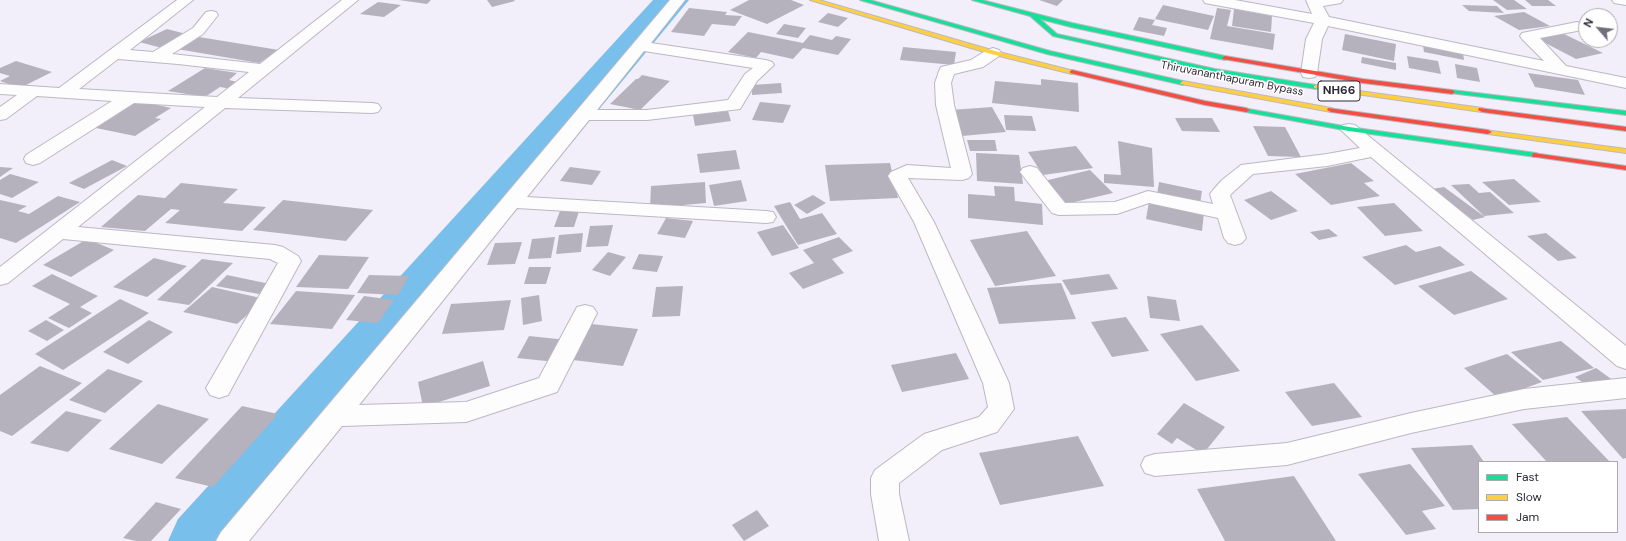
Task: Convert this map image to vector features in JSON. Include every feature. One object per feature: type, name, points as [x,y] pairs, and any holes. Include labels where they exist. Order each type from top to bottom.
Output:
[{"type":"main road","points":[[813,0],[993,53],[1205,103],[1349,129],[1626,168]]},
{"type":"main road","name":"Thiruvananthapuram Bypass","points":[[863,0],[1049,53],[1215,90],[1369,116],[1626,151]]},
{"type":"main road","points":[[975,0],[1032,15],[1210,56],[1309,73],[1626,113]]},
{"type":"main road","name":"Thiruvananthapuram Bypass","points":[[1032,15],[1055,35],[1274,82],[1626,129]]},
{"type":"street","points":[[63,93],[186,0]]},
{"type":"street","points":[[0,278],[351,0]]},
{"type":"street","points":[[231,541],[678,0]]},
{"type":"street","points":[[1210,0],[1323,20],[1626,83]]},
{"type":"street","points":[[1323,20],[1314,1],[1336,0]]},
{"type":"street","points":[[1619,0],[1626,1]]},
{"type":"street","points":[[156,57],[198,31],[211,15]]},
{"type":"street","points":[[1309,73],[1314,39],[1323,20]]},
{"type":"street","points":[[1561,70],[1528,36],[1577,27]]},
{"type":"street","points":[[583,115],[647,115],[734,105],[751,78],[766,65],[641,46]]},
{"type":"street","points":[[894,541],[885,494],[885,478],[933,442],[988,425],[1001,409],[996,384],[924,222],[898,176],[907,171],[962,174],[945,105],[943,83],[947,71],[977,64],[993,53]]},
{"type":"street","points":[[115,54],[156,57],[264,70]]},
{"type":"street","points":[[0,89],[222,103],[372,108]]},
{"type":"street","points":[[0,115],[34,91]]},
{"type":"street","points":[[34,160],[131,97]]},
{"type":"street","points":[[1349,129],[1626,360]]},
{"type":"street","points":[[1235,238],[1220,194],[1229,184],[1248,169],[1327,160],[1374,151]]},
{"type":"street","points":[[1030,172],[1059,209],[1116,208],[1148,197],[1226,213]]},
{"type":"street","points":[[512,202],[766,217]]},
{"type":"street","points":[[59,232],[275,252],[290,260],[219,388]]},
{"type":"street","points":[[335,416],[466,412],[548,385],[585,312]]},
{"type":"street","points":[[1155,465],[1287,454],[1410,423],[1524,399],[1626,388]]},
{"type":"building","points":[[399,0],[431,0],[427,4]]},
{"type":"building","points":[[487,0],[514,0],[515,1],[492,7]]},
{"type":"building","points":[[749,0],[791,0],[804,5],[767,24],[730,10]]},
{"type":"building","points":[[1039,0],[1063,0],[1057,6]]},
{"type":"building","points":[[1493,0],[1514,0],[1527,9],[1507,10]]},
{"type":"building","points":[[1525,0],[1548,0],[1556,6],[1532,6]]},
{"type":"building","points":[[378,2],[401,5],[384,17],[360,14]]},
{"type":"building","points":[[1163,5],[1214,16],[1208,30],[1155,19]]},
{"type":"building","points":[[1462,5],[1497,6],[1504,13],[1469,11]]},
{"type":"building","points":[[689,8],[727,12],[725,15],[742,16],[735,26],[712,24],[704,36],[671,32]]},
{"type":"building","points":[[1217,8],[1231,10],[1227,26],[1275,34],[1273,50],[1210,39]]},
{"type":"building","points":[[1234,9],[1272,16],[1271,32],[1232,26]]},
{"type":"building","points":[[1524,12],[1550,26],[1519,30],[1494,16]]},
{"type":"building","points":[[828,13],[848,18],[838,27],[818,22]]},
{"type":"building","points":[[1139,17],[1155,20],[1152,25],[1167,28],[1164,36],[1133,30]]},
{"type":"building","points":[[784,24],[806,28],[798,38],[776,34]]},
{"type":"building","points":[[167,29],[190,35],[162,48],[139,42]]},
{"type":"building","points":[[748,32],[803,43],[810,35],[832,40],[836,36],[851,39],[838,55],[803,48],[793,59],[761,52],[756,58],[728,52]]},
{"type":"building","points":[[1560,32],[1578,41],[1578,48],[1593,48],[1603,53],[1576,59],[1534,37]]},
{"type":"building","points":[[1345,34],[1396,44],[1394,61],[1342,50]]},
{"type":"building","points":[[199,37],[279,50],[259,63],[177,49]]},
{"type":"building","points":[[1423,45],[1463,53],[1464,60],[1424,52]]},
{"type":"building","points":[[903,47],[956,52],[954,65],[900,60]]},
{"type":"building","points":[[1407,56],[1438,61],[1441,74],[1409,68]]},
{"type":"building","points":[[1362,57],[1396,63],[1396,70],[1361,63]]},
{"type":"building","points":[[16,61],[52,72],[20,88],[0,81],[10,76],[0,73],[0,68]]},
{"type":"building","points":[[1455,64],[1477,68],[1480,82],[1457,78]]},
{"type":"building","points":[[205,68],[237,73],[229,80],[241,83],[231,89],[220,87],[205,97],[168,91]]},
{"type":"building","points":[[1528,73],[1578,80],[1585,95],[1535,87]]},
{"type":"building","points":[[642,75],[670,81],[640,110],[610,104],[636,79]]},
{"type":"building","points":[[1041,79],[1078,83],[1079,112],[992,103],[995,81],[1041,85]]},
{"type":"building","points":[[781,83],[782,93],[752,95],[752,85]]},
{"type":"building","points":[[135,100],[171,108],[155,118],[161,119],[135,136],[91,127]]},
{"type":"building","points":[[760,102],[791,105],[783,123],[752,120]]},
{"type":"building","points":[[992,107],[1006,132],[962,136],[950,110]]},
{"type":"building","points":[[728,111],[731,121],[695,126],[693,115]]},
{"type":"building","points":[[1004,115],[1032,116],[1036,131],[1006,130]]},
{"type":"building","points":[[1175,118],[1212,118],[1220,132],[1182,131]]},
{"type":"building","points":[[1253,126],[1285,127],[1301,157],[1268,156]]},
{"type":"building","points":[[967,140],[995,140],[997,151],[970,151]]},
{"type":"building","points":[[1118,141],[1152,148],[1154,187],[1104,183],[1104,174],[1121,175]]},
{"type":"building","points":[[1076,146],[1093,168],[1043,175],[1028,152]]},
{"type":"building","points":[[736,150],[740,169],[700,173],[697,154]]},
{"type":"building","points":[[976,153],[1019,155],[1023,184],[977,181]]},
{"type":"building","points":[[112,160],[127,166],[84,189],[69,183]]},
{"type":"building","points":[[890,163],[898,198],[830,201],[825,165]]},
{"type":"building","points":[[1351,163],[1374,181],[1364,183],[1380,196],[1331,205],[1295,174]]},
{"type":"building","points":[[0,167],[13,168],[0,177]]},
{"type":"building","points":[[570,167],[601,171],[592,185],[560,181]]},
{"type":"building","points":[[1090,170],[1113,193],[1066,204],[1044,181]]},
{"type":"building","points":[[10,174],[39,182],[12,198],[0,194],[0,180]]},
{"type":"building","points":[[1514,179],[1541,202],[1509,205],[1482,182]]},
{"type":"building","points":[[741,180],[747,201],[714,206],[709,185]]},
{"type":"building","points":[[705,182],[706,203],[650,208],[651,186]]},
{"type":"building","points":[[1159,182],[1202,191],[1200,204],[1157,195]]},
{"type":"building","points":[[181,183],[238,189],[223,203],[266,207],[242,231],[165,223],[180,210],[171,209],[145,231],[101,227],[138,195],[165,198]]},
{"type":"building","points":[[1469,184],[1479,193],[1490,192],[1514,213],[1484,216],[1451,185]]},
{"type":"building","points":[[994,186],[1014,187],[1015,201],[1042,204],[1043,225],[968,218],[968,194],[995,196]]},
{"type":"building","points":[[1444,187],[1485,217],[1473,220],[1432,189]]},
{"type":"building","points":[[1271,191],[1298,211],[1271,220],[1244,200]]},
{"type":"building","points":[[813,195],[826,203],[807,214],[794,205]]},
{"type":"building","points":[[58,196],[80,202],[16,243],[0,238],[0,200],[27,206],[18,211],[29,214]]},
{"type":"building","points":[[283,200],[373,210],[346,241],[253,230]]},
{"type":"building","points":[[790,202],[800,219],[822,213],[837,234],[798,245],[774,206]]},
{"type":"building","points":[[1149,202],[1204,213],[1202,231],[1146,219]]},
{"type":"building","points":[[1394,203],[1423,231],[1385,236],[1357,207]]},
{"type":"building","points":[[560,211],[579,211],[574,227],[554,227]]},
{"type":"building","points":[[666,218],[693,221],[685,238],[657,234]]},
{"type":"building","points":[[613,225],[608,246],[586,247],[590,226]]},
{"type":"building","points":[[783,225],[799,248],[772,256],[757,232]]},
{"type":"building","points":[[1329,229],[1338,236],[1319,240],[1310,232]]},
{"type":"building","points":[[1027,231],[1056,276],[995,286],[970,240]]},
{"type":"building","points":[[583,233],[581,252],[556,254],[559,235]]},
{"type":"building","points":[[1546,233],[1577,258],[1558,261],[1527,236]]},
{"type":"building","points":[[555,237],[551,258],[528,259],[532,239]]},
{"type":"building","points":[[839,237],[853,251],[832,259],[844,273],[803,289],[789,273],[814,263],[803,250]]},
{"type":"building","points":[[87,239],[114,250],[71,277],[43,265]]},
{"type":"building","points":[[522,242],[515,264],[487,265],[495,243]]},
{"type":"building","points":[[1406,245],[1416,252],[1440,246],[1465,265],[1395,285],[1362,257]]},
{"type":"building","points":[[608,252],[626,257],[610,276],[592,270]]},
{"type":"building","points":[[639,254],[663,256],[657,272],[632,269]]},
{"type":"building","points":[[319,255],[369,257],[348,289],[296,287]]},
{"type":"building","points":[[154,258],[187,266],[147,297],[113,287]]},
{"type":"building","points":[[202,259],[233,263],[189,305],[157,300]]},
{"type":"building","points":[[529,267],[551,267],[546,284],[524,284]]},
{"type":"building","points":[[1471,271],[1508,299],[1454,315],[1418,286]]},
{"type":"building","points":[[52,274],[98,296],[80,307],[92,313],[69,328],[48,318],[70,304],[32,286]]},
{"type":"building","points":[[1109,274],[1118,289],[1071,295],[1062,280]]},
{"type":"building","points":[[227,275],[275,285],[264,295],[216,286]]},
{"type":"building","points":[[369,275],[409,276],[398,295],[357,293]]},
{"type":"building","points":[[1061,283],[1076,319],[999,324],[987,288]]},
{"type":"building","points":[[683,286],[680,316],[652,317],[656,287]]},
{"type":"building","points":[[212,287],[265,299],[237,324],[183,312]]},
{"type":"building","points":[[296,291],[355,295],[332,329],[270,324]]},
{"type":"building","points":[[539,295],[542,321],[523,325],[521,298]]},
{"type":"building","points":[[364,296],[394,300],[378,323],[346,320]]},
{"type":"building","points":[[1147,296],[1176,300],[1180,321],[1150,318]]},
{"type":"building","points":[[120,299],[149,313],[63,370],[35,354]]},
{"type":"building","points":[[511,300],[504,330],[442,334],[451,304]]},
{"type":"building","points":[[1126,317],[1149,351],[1112,357],[1091,322]]},
{"type":"building","points":[[46,320],[64,330],[47,341],[28,331]]},
{"type":"building","points":[[149,320],[173,332],[128,364],[103,352]]},
{"type":"building","points":[[591,324],[638,329],[623,366],[573,360]]},
{"type":"building","points":[[1202,325],[1240,371],[1196,381],[1160,334]]},
{"type":"building","points":[[529,336],[567,340],[556,362],[517,358]]},
{"type":"building","points":[[1561,341],[1594,368],[1543,380],[1511,352]]},
{"type":"building","points":[[956,353],[969,379],[902,392],[891,365]]},
{"type":"building","points":[[1507,354],[1542,382],[1498,398],[1464,368]]},
{"type":"building","points":[[483,361],[490,386],[423,407],[418,382]]},
{"type":"building","points":[[40,366],[82,383],[12,436],[0,431],[0,395]]},
{"type":"building","points":[[1596,368],[1614,381],[1593,390],[1575,377]]},
{"type":"building","points":[[108,369],[143,381],[105,413],[69,400]]},
{"type":"building","points":[[1334,383],[1362,417],[1312,426],[1285,392]]},
{"type":"building","points":[[1184,403],[1225,427],[1203,454],[1177,438],[1172,444],[1157,434]]},
{"type":"building","points":[[158,404],[209,419],[162,464],[109,449]]},
{"type":"building","points":[[242,406],[278,414],[213,487],[175,478]]},
{"type":"building","points":[[1626,409],[1626,458],[1623,459],[1581,411]]},
{"type":"building","points":[[66,411],[102,420],[68,452],[30,443]]},
{"type":"building","points":[[1567,417],[1609,461],[1546,461],[1512,424]]},
{"type":"building","points":[[1078,436],[1104,486],[1000,505],[979,453]]},
{"type":"building","points":[[1472,445],[1483,461],[1478,461],[1478,509],[1453,510],[1411,448]]},
{"type":"building","points":[[1410,464],[1445,506],[1422,511],[1436,529],[1406,535],[1358,474]]},
{"type":"building","points":[[1294,476],[1336,541],[1225,541],[1197,489]]},
{"type":"building","points":[[156,502],[181,509],[151,541],[136,541],[123,538]]},
{"type":"building","points":[[757,510],[769,526],[744,541],[732,525]]},
{"type":"waterway","points":[[202,541],[672,0]]},
{"type":"traffic: fast","points":[[863,0],[1049,53],[1183,83]]},
{"type":"traffic: fast","points":[[975,0],[1071,25],[1225,58]]},
{"type":"traffic: fast","points":[[1032,15],[1055,35],[1215,71],[1316,87]]},
{"type":"traffic: fast","points":[[1452,92],[1626,113]]},
{"type":"traffic: fast","points":[[1246,110],[1349,129],[1536,155]]},
{"type":"traffic: slow","points":[[813,0],[993,53],[1072,72]]},
{"type":"traffic: slow","points":[[1183,83],[1331,110]]},
{"type":"traffic: slow","points":[[1316,87],[1482,110]]},
{"type":"traffic: slow","points":[[1488,132],[1626,151]]},
{"type":"traffic: jam","points":[[1225,58],[1363,81],[1452,92]]},
{"type":"traffic: jam","points":[[1072,72],[1205,103],[1246,110]]},
{"type":"traffic: jam","points":[[1331,110],[1488,132]]},
{"type":"traffic: jam","points":[[1482,110],[1626,129]]},
{"type":"traffic: jam","points":[[1536,155],[1626,168]]}]
